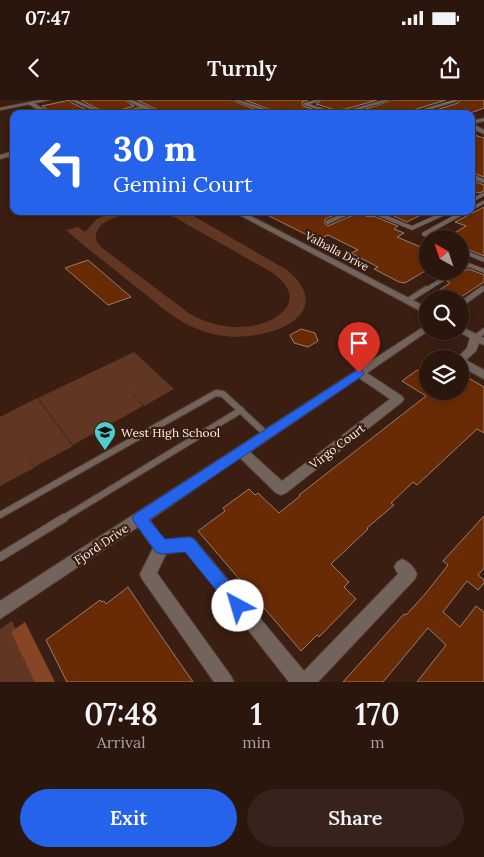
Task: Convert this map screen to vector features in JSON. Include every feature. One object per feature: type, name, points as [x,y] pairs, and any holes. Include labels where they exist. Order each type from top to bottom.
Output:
[{"type":"street","points":[[0,109],[48,100]]},
{"type":"street","points":[[128,100],[152,110]]},
{"type":"street","points":[[235,100],[266,110]]},
{"type":"street","points":[[353,110],[389,100]]},
{"type":"street","points":[[30,103],[43,110]]},
{"type":"street","points":[[130,110],[144,107]]},
{"type":"street","name":"Valhalla Drive","points":[[243,215],[419,307]]},
{"type":"street","points":[[469,332],[481,337],[469,352]]},
{"type":"street","name":"Fjord Drive","points":[[0,611],[419,333]]},
{"type":"street","points":[[469,366],[484,375]]},
{"type":"street","name":"Virgo Court","points":[[241,451],[281,489],[398,399],[359,373]]},
{"type":"street","points":[[140,518],[161,547]]},
{"type":"street","points":[[161,547],[189,544],[301,682]]},
{"type":"street","points":[[161,547],[148,574],[225,682]]},
{"type":"street","points":[[306,682],[410,574],[402,567]]},
{"type":"lane","points":[[73,100],[95,110]]},
{"type":"lane","points":[[319,100],[305,104],[325,110]]},
{"type":"lane","points":[[424,110],[457,100]]},
{"type":"lane","points":[[328,222],[344,215]]},
{"type":"lane","points":[[381,215],[412,228],[440,215]]},
{"type":"lane","points":[[431,230],[459,215]]},
{"type":"lane","points":[[469,254],[484,260]]},
{"type":"lane","points":[[469,265],[484,271]]},
{"type":"lane","points":[[407,301],[441,280]]},
{"type":"lane","points":[[469,299],[484,288]]},
{"type":"lane","points":[[0,514],[216,393],[223,394],[266,434]]},
{"type":"lane","points":[[0,557],[240,410]]},
{"type":"shaded area","points":[[106,215],[124,215],[105,222],[100,227],[96,240],[102,248],[190,314],[207,322],[231,327],[250,326],[263,323],[283,312],[288,304],[289,294],[285,284],[273,273],[174,217],[166,215],[192,215],[287,270],[300,283],[305,295],[305,306],[300,315],[290,323],[264,334],[243,337],[224,336],[206,332],[176,318],[66,230],[78,227],[85,232],[97,219]]},
{"type":"shaded area","points":[[134,352],[174,389],[144,406],[124,386],[143,406],[73,445],[38,398]]},
{"type":"shaded area","points":[[37,398],[73,446],[34,467],[25,453],[34,468],[0,486],[0,417]]},
{"type":"shaded area","points":[[12,621],[42,682],[0,682],[0,629]]},
{"type":"shaded area","points":[[25,622],[55,682],[35,682],[11,632]]},
{"type":"building","points":[[70,100],[72,103],[87,110],[48,110],[42,106]]},
{"type":"building","points":[[81,100],[124,100],[134,106],[120,110],[100,110]]},
{"type":"building","points":[[137,100],[231,100],[257,110],[158,110]]},
{"type":"building","points":[[245,100],[308,100],[302,102],[303,106],[315,110],[271,110]]},
{"type":"building","points":[[322,100],[377,100],[346,109],[335,110],[316,104]]},
{"type":"building","points":[[393,100],[446,100],[413,110],[363,110]]},
{"type":"building","points":[[460,100],[484,100],[484,108],[475,111],[436,110],[458,103]]},
{"type":"building","points":[[475,135],[484,138],[484,177],[475,174]]},
{"type":"building","points":[[475,182],[484,185],[484,191],[479,193],[475,192]]},
{"type":"building","points":[[484,207],[484,256],[469,250],[469,230],[460,230],[466,226],[455,222],[469,215],[475,215],[475,212]]},
{"type":"building","points":[[267,215],[335,215],[325,219],[325,224],[328,226],[353,215],[373,216],[398,226],[394,229],[404,233],[397,237],[419,246],[419,275],[405,283],[399,282],[374,269],[378,267],[351,253],[358,250],[328,235],[317,240]]},
{"type":"building","points":[[392,215],[421,215],[407,222]]},
{"type":"building","points":[[88,260],[131,297],[108,305],[65,268]]},
{"type":"building","points":[[469,269],[484,275],[484,282],[469,292],[469,290],[440,290],[450,283],[447,281],[469,280]]},
{"type":"building","points":[[301,329],[315,333],[318,341],[308,347],[294,343],[290,335]]},
{"type":"building","points":[[417,370],[419,371],[419,392],[402,381]]},
{"type":"building","points":[[469,378],[484,387],[484,433],[477,429],[417,485],[413,482],[391,503],[394,505],[367,528],[331,564],[349,582],[344,587],[356,599],[319,637],[317,635],[301,651],[198,531],[225,511],[223,508],[249,489],[255,495],[258,493],[279,513],[299,495],[421,400],[469,400]]},
{"type":"building","points":[[484,516],[484,568],[478,575],[484,580],[484,583],[478,590],[467,581],[443,612],[460,627],[476,606],[484,612],[484,682],[417,682],[446,645],[428,628],[383,682],[343,682],[404,614],[406,615],[426,593],[448,565],[443,561]]},
{"type":"building","points":[[128,587],[193,682],[67,682],[46,640],[100,600],[106,604]]},
{"type":"place","name":"West High School","points":[[105,451]]},
{"type":"route","points":[[238,606],[189,544],[161,547],[140,518],[359,373]]}]
